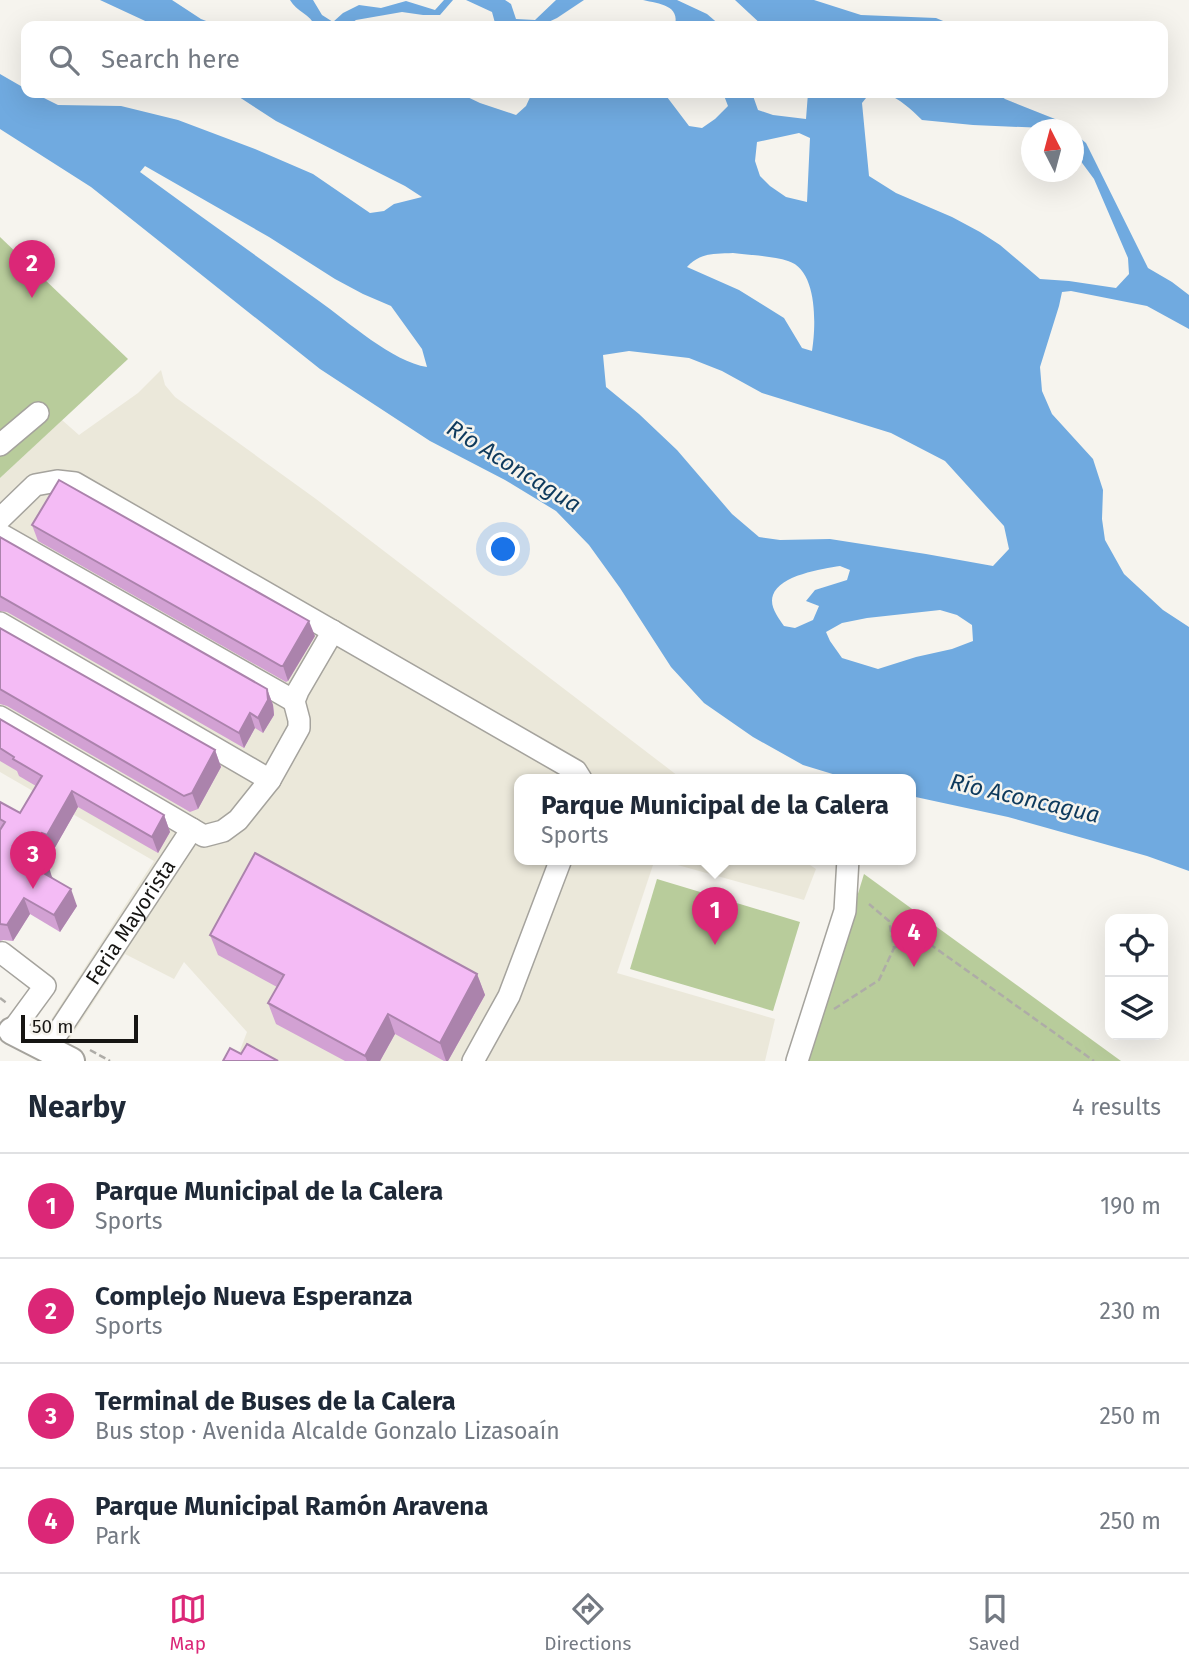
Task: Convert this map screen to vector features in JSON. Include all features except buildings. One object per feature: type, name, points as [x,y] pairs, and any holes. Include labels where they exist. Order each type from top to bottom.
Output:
[{"type":"main road","points":[[6,1026],[38,1057],[71,1061]]},
{"type":"street","points":[[0,445],[38,413]]},
{"type":"street","points":[[0,519],[35,485],[57,481],[75,483],[578,774]]},
{"type":"street","points":[[0,534],[294,701]]},
{"type":"street","points":[[0,623],[270,780]]},
{"type":"street","points":[[0,717],[204,836],[223,831],[238,820],[270,780],[299,728],[294,701],[298,691],[333,631]]},
{"type":"street","name":"Feria Mayorista","points":[[38,1057],[192,829]]},
{"type":"street","points":[[473,1061],[509,996],[559,865]]},
{"type":"street","points":[[796,1061],[845,911],[848,865]]},
{"type":"street","points":[[0,954],[45,986],[6,1026]]},
{"type":"path","points":[[869,904],[889,921],[894,948]]},
{"type":"path","points":[[829,1012],[879,980],[894,948],[917,935],[1094,1061]]},
{"type":"shaded area","points":[[161,370],[165,385],[175,397],[316,499],[675,774],[514,774],[514,865],[653,865],[617,973],[775,1019],[765,1061],[254,1061],[239,1053],[247,1032],[184,962],[174,979],[125,954],[65,1046],[43,1032],[154,861],[0,772],[0,478],[62,420],[79,435],[138,393]]},
{"type":"shaded area","points":[[678,865],[810,865],[816,869],[804,900]]},
{"type":"green space","points":[[0,237],[128,359],[0,478]]},
{"type":"green space","points":[[864,874],[1121,1061],[807,1061]]},
{"type":"green space","points":[[657,879],[800,922],[773,1011],[630,969]]},
{"type":"water","points":[[100,0],[172,0],[206,21],[145,21]]},
{"type":"water","points":[[290,0],[313,0],[322,15],[331,21],[311,21]]},
{"type":"water","points":[[444,0],[453,0],[440,15],[402,12],[334,21],[359,5],[381,8],[406,1],[435,10]]},
{"type":"water","points":[[466,0],[505,0],[511,4],[516,19],[535,20],[556,0],[584,0],[551,21],[494,21],[492,12]]},
{"type":"water","points":[[643,0],[677,0],[707,14],[715,21],[676,21],[672,10],[662,4]]},
{"type":"water","points":[[735,0],[814,0],[861,15],[936,18],[943,21],[758,21]]},
{"type":"water","name":"Río Aconcagua","points":[[0,74],[21,86],[21,98],[44,98],[58,105],[121,106],[178,120],[313,174],[370,213],[384,211],[394,204],[422,197],[276,121],[241,98],[470,98],[516,115],[526,106],[530,98],[668,98],[689,126],[702,128],[728,106],[725,98],[754,98],[758,110],[773,115],[806,119],[808,98],[866,98],[862,103],[869,176],[896,193],[980,232],[1040,279],[1116,288],[1129,274],[1128,258],[1094,179],[1084,166],[1084,141],[1148,268],[1189,295],[1189,329],[1147,306],[1071,291],[1062,292],[1040,367],[1042,391],[1052,414],[1093,459],[1103,490],[1102,519],[1105,540],[1124,574],[1163,610],[1189,627],[1189,871],[1147,856],[1008,817],[916,797],[916,774],[833,774],[803,765],[753,737],[704,703],[671,667],[589,545],[556,511],[505,480],[430,441],[320,369],[91,187],[0,129]],"holes":[[[799,133],[810,138],[807,202],[786,197],[770,186],[760,176],[755,161],[757,142]],[[145,166],[269,237],[335,279],[391,306],[422,349],[427,367],[414,364],[371,340],[140,172]],[[733,253],[775,258],[798,266],[810,287],[814,314],[812,351],[802,348],[784,318],[739,290],[687,267],[708,255]],[[629,351],[689,358],[722,371],[762,393],[891,433],[945,461],[1004,526],[1009,549],[993,566],[830,539],[780,540],[759,537],[732,514],[677,450],[606,387],[603,355]],[[840,566],[850,570],[847,580],[815,590],[806,601],[819,606],[813,620],[795,628],[784,626],[772,603],[773,595],[784,582],[823,569]],[[940,610],[957,615],[972,625],[973,641],[878,669],[842,658],[826,632],[842,623],[867,618]]]},
{"type":"water","points":[[896,98],[1004,98],[1055,119],[1021,119],[1021,127],[922,120]]},
{"type":"place","name":"Complejo Nueva Esperanza","points":[[32,298]]},
{"type":"place","name":"Terminal de Buses de la Calera","points":[[33,889]]},
{"type":"place","name":"Parque Municipal de la Calera","points":[[715,945]]},
{"type":"place","name":"Parque Municipal Ramón Aravena","points":[[914,967]]}]
